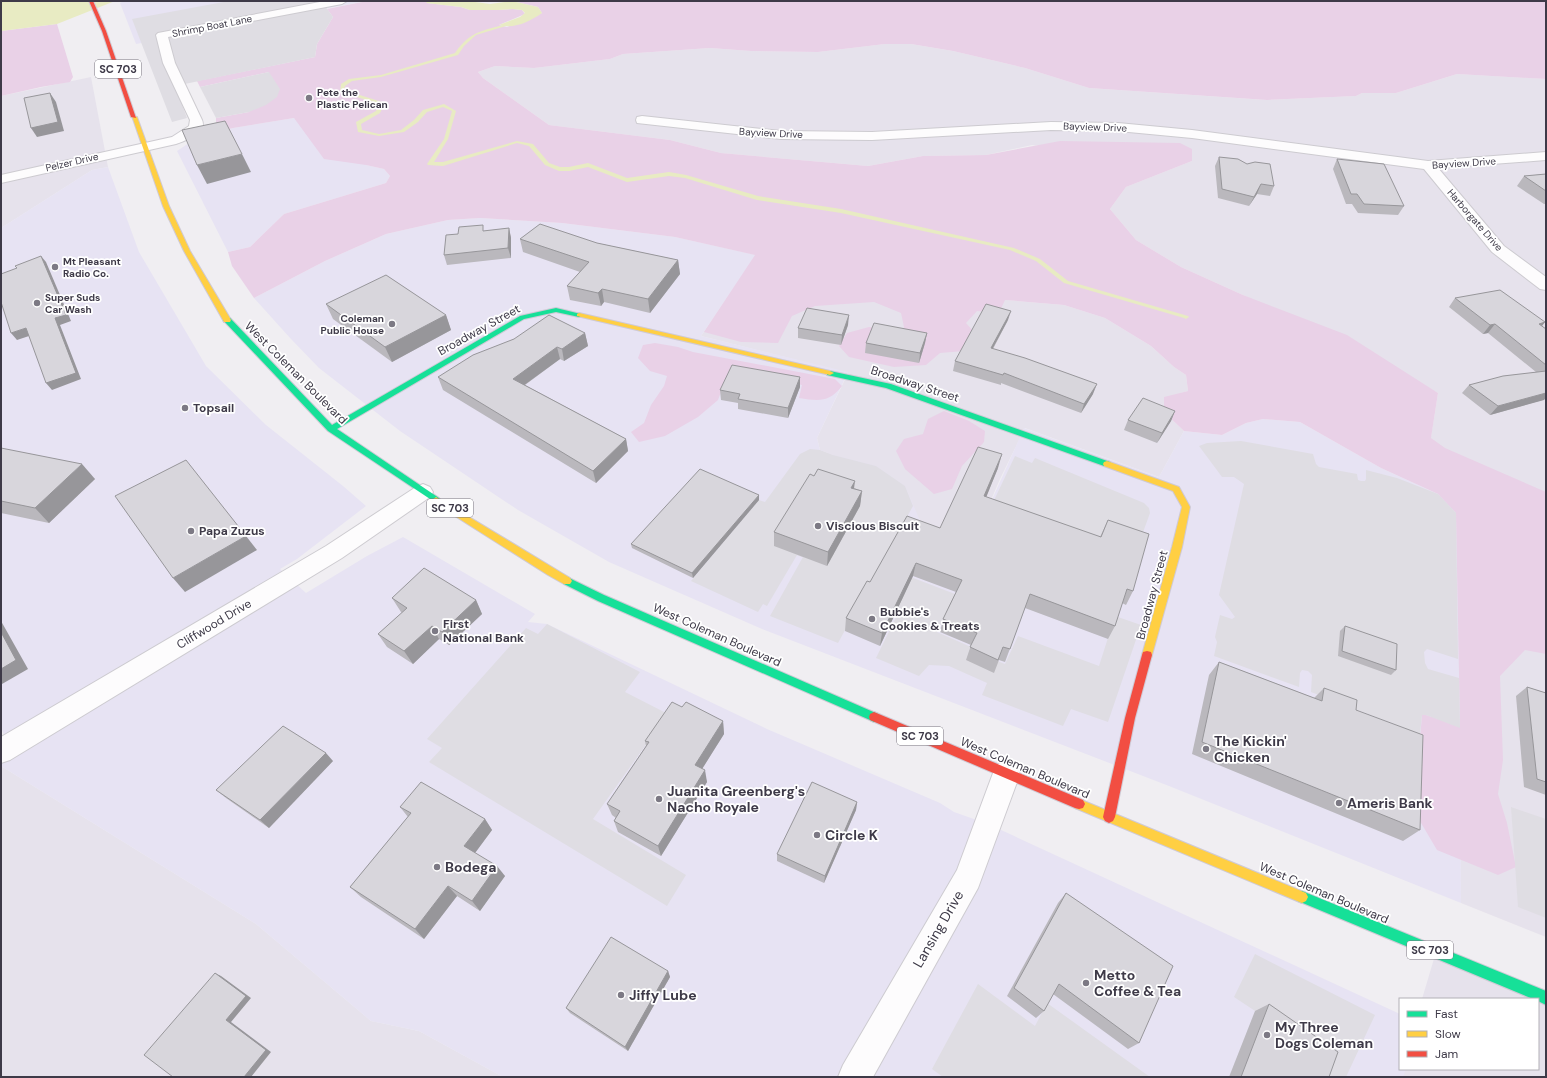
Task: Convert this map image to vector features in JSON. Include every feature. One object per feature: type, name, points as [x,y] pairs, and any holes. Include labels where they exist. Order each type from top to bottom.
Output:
[{"type":"main road","name":"West Coleman Boulevard","points":[[91,1],[104,31],[166,206],[185,247],[226,319],[331,429],[423,492],[551,572],[601,598],[1006,774],[1546,998]]},
{"type":"main road","name":"Broadway Street","points":[[331,429],[522,317],[556,310],[888,386],[1176,489],[1186,507],[1177,547],[1130,718],[1110,817]]},
{"type":"street","name":"Shrimp Boat Lane","points":[[144,147],[176,140],[196,127],[196,120],[169,63],[162,36],[342,1]]},
{"type":"street","name":"Bayview Drive","points":[[642,120],[781,134],[858,136],[1051,126],[1118,127],[1192,134],[1428,165],[1546,156]]},
{"type":"street","name":"Pelzer Drive","points":[[1,179],[144,147]]},
{"type":"street","name":"Harborgate Drive","points":[[1428,165],[1498,249],[1546,285]]},
{"type":"street","name":"Cliffwood Drive","points":[[1,751],[334,552],[423,492]]},
{"type":"street","name":"Lansing Drive","points":[[855,1077],[968,878],[1006,774]]},
{"type":"shaded area","points":[[1,1],[115,1],[57,24],[1,31]]},
{"type":"shaded area","points":[[124,1],[367,1],[136,44],[120,3]]},
{"type":"shaded area","points":[[229,1],[353,1],[325,6],[333,17],[317,44],[315,57],[175,86],[187,118],[172,122],[132,19]]},
{"type":"shaded area","points":[[367,1],[428,1],[427,3],[461,7],[470,10],[522,10],[525,14],[499,25],[507,27],[542,13],[538,7],[512,1],[1546,1],[1546,79],[1457,74],[1396,93],[1362,93],[1356,96],[1267,100],[1089,88],[1025,68],[953,51],[911,44],[885,44],[818,52],[751,51],[710,48],[623,54],[610,59],[534,68],[495,66],[478,72],[483,78],[549,125],[670,140],[721,153],[868,166],[923,156],[986,155],[1060,141],[1180,143],[1192,149],[1192,161],[1126,187],[1110,209],[1136,240],[1181,267],[1243,295],[1347,335],[1438,393],[1431,438],[1445,448],[1546,492],[1546,654],[1525,650],[1500,676],[1503,760],[1498,794],[1507,823],[1516,867],[1498,875],[1437,850],[1414,811],[1422,715],[1460,726],[1456,513],[1438,494],[1381,468],[1300,422],[1263,419],[1246,423],[1222,435],[1184,431],[1164,412],[1164,397],[1188,391],[1186,375],[1174,367],[1151,346],[1105,318],[1064,305],[1005,300],[999,313],[977,311],[966,323],[982,341],[964,351],[940,353],[926,365],[894,367],[849,357],[839,346],[847,333],[869,327],[902,331],[904,327],[901,313],[874,302],[815,306],[792,316],[778,343],[741,342],[704,332],[755,255],[675,237],[562,223],[480,218],[448,220],[386,234],[325,261],[254,298],[232,266],[228,252],[250,247],[284,214],[386,183],[390,176],[384,169],[324,159],[294,118],[233,128],[208,134],[216,127],[216,118],[249,112],[269,72],[200,87],[197,81],[315,57],[317,44],[333,17],[327,9]]},
{"type":"shaded area","points":[[428,1],[468,1],[490,4],[512,1],[538,7],[542,13],[522,24],[505,26],[499,25],[520,17],[525,13],[522,10],[513,9],[470,10],[461,7],[426,3]]},
{"type":"shaded area","points":[[57,24],[73,77],[70,82],[1,96],[1,31]]},
{"type":"shaded area","points":[[885,44],[911,44],[953,51],[1025,68],[1089,88],[1266,100],[1356,96],[1362,93],[1396,93],[1457,74],[1546,79],[1546,937],[1461,903],[1458,650],[1431,437],[1438,393],[1243,295],[1181,267],[1136,240],[1110,209],[1126,187],[1192,161],[1032,145],[986,155],[923,156],[868,166],[721,153],[670,140],[549,125],[483,78],[478,72],[495,66],[534,68],[610,59],[623,54],[710,48],[751,51],[818,52]]},
{"type":"shaded area","points":[[269,72],[280,89],[277,97],[266,105],[249,112],[216,118],[200,87]]},
{"type":"shaded area","points":[[91,77],[108,167],[92,170],[1,228],[1,96]]},
{"type":"shaded area","points":[[294,118],[366,165],[384,169],[390,176],[386,183],[284,214],[250,247],[228,252],[177,151],[192,141],[208,134],[233,128]]},
{"type":"shaded area","points":[[108,167],[139,252],[206,366],[266,425],[366,506],[297,559],[280,569],[306,593],[367,556],[403,537],[535,614],[528,622],[547,624],[767,729],[940,803],[954,812],[988,824],[1399,1014],[1399,1070],[1406,1070],[1403,1077],[503,1077],[419,1031],[371,1021],[256,924],[1,766],[1,737],[4,735],[1,727],[1,228],[92,170]]},
{"type":"shaded area","points":[[480,218],[562,223],[675,237],[756,255],[701,336],[848,372],[817,438],[820,450],[833,455],[876,466],[905,486],[924,530],[973,542],[1024,428],[1159,477],[1184,431],[1222,435],[1246,423],[1263,419],[1300,422],[1381,468],[1438,494],[1456,513],[1460,728],[1461,903],[1169,786],[762,629],[609,562],[518,510],[400,431],[319,368],[254,298],[325,261],[386,234],[448,220]]},
{"type":"shaded area","points":[[756,255],[994,299],[1064,305],[1105,318],[1151,346],[1174,367],[1186,375],[1188,391],[1164,398],[1164,412],[1184,431],[1159,477],[1025,428],[1000,479],[973,542],[924,530],[833,455],[820,450],[817,438],[848,373],[701,336]]},
{"type":"shaded area","points":[[655,343],[678,347],[693,352],[835,379],[842,386],[837,392],[828,398],[823,400],[812,400],[799,398],[802,385],[752,374],[728,373],[718,400],[698,417],[665,436],[639,442],[631,432],[644,423],[651,405],[664,386],[667,376],[650,371],[638,358],[643,345]]},
{"type":"shaded area","points":[[944,411],[969,421],[985,431],[984,442],[962,466],[952,489],[934,494],[905,469],[896,451],[904,439],[923,434],[928,419]]},
{"type":"shaded area","points":[[1241,441],[1313,454],[1316,464],[1319,467],[1357,474],[1358,480],[1361,481],[1365,481],[1366,479],[1366,470],[1397,478],[1438,494],[1456,513],[1458,659],[1427,649],[1424,652],[1425,663],[1428,669],[1459,678],[1460,728],[1426,715],[1422,715],[1420,734],[1311,692],[1312,675],[1308,671],[1302,670],[1300,673],[1299,687],[1214,656],[1217,642],[1215,637],[1220,615],[1232,619],[1235,617],[1219,595],[1244,484],[1234,477],[1222,477],[1199,446],[1207,443]]},
{"type":"shaded area","points":[[810,449],[820,450],[833,455],[876,466],[905,486],[913,506],[838,643],[770,616],[803,557],[797,555],[767,606],[763,604],[758,612],[691,581],[759,500],[765,502],[800,454]]},
{"type":"shaded area","points":[[1015,456],[1032,463],[1035,458],[1144,503],[1149,508],[1150,513],[1138,546],[1095,551],[988,513]]},
{"type":"shaded area","points":[[882,566],[955,594],[937,632],[971,647],[969,650],[1005,664],[1018,636],[1099,666],[1115,616],[1141,625],[1108,722],[1071,709],[1063,726],[982,695],[987,683],[949,666],[929,665],[919,676],[876,658],[900,609]]},
{"type":"shaded area","points":[[547,624],[640,672],[625,692],[668,714],[593,819],[686,875],[667,906],[429,762],[442,748],[427,739],[526,628],[538,634]]},
{"type":"shaded area","points":[[1,766],[256,924],[371,1021],[419,1031],[503,1077],[1,1077]]},
{"type":"shaded area","points":[[1511,807],[1546,819],[1546,918],[1518,907]]},
{"type":"shaded area","points":[[1436,952],[1546,998],[1546,1077],[1398,1077],[1401,1070],[1539,1070],[1539,998],[1422,998]]},
{"type":"shaded area","points":[[1255,954],[1375,1015],[1346,1077],[1327,1077],[1326,1058],[1234,997]]},
{"type":"shaded area","points":[[978,984],[1035,1026],[1047,1003],[1150,1077],[943,1077],[932,1069]]},
{"type":"building","points":[[50,93],[58,122],[31,128],[24,98]]},
{"type":"building","points":[[225,121],[242,154],[197,165],[182,130]]},
{"type":"building","points":[[1219,157],[1238,159],[1247,164],[1255,162],[1270,164],[1274,186],[1261,184],[1254,197],[1222,189]]},
{"type":"building","points":[[1337,159],[1384,164],[1404,206],[1364,204],[1357,194],[1351,194]]},
{"type":"building","points":[[1546,174],[1546,191],[1524,176]]},
{"type":"building","points":[[540,224],[597,243],[678,260],[648,299],[602,289],[598,293],[567,286],[589,262],[520,239]]},
{"type":"building","points":[[483,225],[483,231],[509,228],[508,248],[444,255],[446,235],[458,234],[459,227]]},
{"type":"building","points":[[41,256],[66,315],[55,318],[76,373],[46,383],[26,328],[11,333],[1,302],[1,274],[17,268],[15,266]]},
{"type":"building","name":"Coleman Public House","points":[[386,275],[446,315],[385,347],[326,304]]},
{"type":"building","points":[[1500,290],[1545,322],[1539,324],[1546,329],[1546,365],[1495,324],[1490,325],[1455,298]]},
{"type":"building","points":[[986,304],[1011,311],[991,348],[1025,358],[1097,384],[1084,404],[1004,373],[1003,375],[955,361]]},
{"type":"building","points":[[807,308],[849,315],[842,335],[798,328]]},
{"type":"building","points":[[549,315],[585,333],[562,349],[557,347],[513,379],[626,439],[593,471],[438,377],[473,355],[514,339]]},
{"type":"building","points":[[874,323],[927,333],[920,353],[866,343]]},
{"type":"building","points":[[732,365],[800,377],[788,408],[738,399],[740,394],[720,390]]},
{"type":"building","points":[[1546,371],[1546,393],[1498,406],[1469,385],[1503,376]]},
{"type":"building","points":[[1143,398],[1175,411],[1162,433],[1128,420]]},
{"type":"building","points":[[978,447],[1002,454],[984,496],[1101,537],[1108,520],[1149,534],[1133,591],[1127,589],[1115,626],[1030,594],[1010,649],[1003,647],[998,660],[970,647],[977,633],[943,619],[962,580],[916,563],[882,633],[846,618],[867,581],[870,582],[907,516],[940,528]]},
{"type":"building","points":[[1,448],[82,464],[35,508],[1,501]]},
{"type":"building","name":"Papa Zuzus","points":[[186,460],[246,536],[173,578],[115,496]]},
{"type":"building","points":[[700,469],[759,495],[692,573],[631,544]]},
{"type":"building","name":"Viscious Biscuit","points":[[818,469],[855,481],[851,488],[862,491],[828,552],[774,532],[810,474],[814,476]]},
{"type":"building","name":"First National Bank","points":[[424,568],[476,600],[442,632],[432,626],[404,651],[378,634],[407,608],[392,598]]},
{"type":"building","points":[[1345,626],[1397,644],[1396,670],[1342,651]]},
{"type":"building","points":[[1,632],[16,660],[1,669]]},
{"type":"building","points":[[1219,662],[1322,701],[1324,688],[1357,700],[1356,710],[1423,735],[1420,830],[1202,742]]},
{"type":"building","points":[[1527,687],[1546,693],[1546,782],[1537,779]]},
{"type":"building","name":"Juanita Greenberg's Nacho Royale","points":[[672,702],[682,707],[686,702],[723,721],[695,765],[705,770],[658,846],[614,821],[620,811],[607,804],[649,742],[645,741]]},
{"type":"building","points":[[283,726],[326,753],[260,820],[216,790]]},
{"type":"building","name":"Bodega","points":[[421,782],[485,819],[464,846],[497,866],[472,901],[448,886],[415,929],[350,887],[411,813],[400,807]]},
{"type":"building","name":"Circle K","points":[[812,782],[857,802],[825,876],[777,854]]},
{"type":"building","name":"Metto Coffee & Tea","points":[[1066,893],[1173,966],[1139,1043],[1059,984],[1044,1011],[1014,988]]},
{"type":"building","name":"Jiffy Lube","points":[[611,937],[668,971],[625,1047],[566,1008]]},
{"type":"building","points":[[215,973],[246,996],[226,1020],[266,1050],[244,1077],[173,1077],[144,1055]]},
{"type":"building","name":"My Three Dogs Coleman","points":[[1269,1004],[1338,1052],[1329,1077],[1241,1077]]},
{"type":"waterway","points":[[514,23],[475,35],[463,45],[457,54],[381,76],[351,80],[343,85],[342,91],[383,103],[378,112],[358,123],[360,131],[379,135],[402,131],[416,121],[425,111],[444,105],[454,111],[446,139],[430,164],[443,164],[517,142],[531,145],[547,164],[559,169],[569,169],[588,165],[627,180],[669,174],[686,177],[757,198],[841,211],[1012,249],[1038,260],[1066,282],[1186,317]]},
{"type":"traffic: fast","points":[[331,429],[522,317],[556,310],[579,315]]},
{"type":"traffic: fast","points":[[227,320],[331,429],[436,500]]},
{"type":"traffic: fast","points":[[830,373],[888,386],[1107,464]]},
{"type":"traffic: fast","points":[[567,581],[601,598],[874,717]]},
{"type":"traffic: fast","points":[[1302,897],[1546,998]]},
{"type":"traffic: slow","points":[[134,117],[166,206],[187,251],[227,320]]},
{"type":"traffic: slow","points":[[579,315],[830,373]]},
{"type":"traffic: slow","points":[[1107,464],[1176,489],[1186,507],[1177,547],[1147,655]]},
{"type":"traffic: slow","points":[[436,500],[567,581]]},
{"type":"traffic: slow","points":[[1079,804],[1302,897]]},
{"type":"traffic: jam","points":[[91,1],[104,31],[134,117]]},
{"type":"traffic: jam","points":[[1109,817],[1130,718],[1147,655]]},
{"type":"traffic: jam","points":[[874,717],[1079,804]]},
{"type":"place","name":"Pete the Plastic Pelican","points":[[309,98]]},
{"type":"place","name":"Mt Pleasant Radio Co.","points":[[55,267]]},
{"type":"place","name":"Super Suds Car Wash","points":[[37,303]]},
{"type":"place","name":"Coleman Public House","points":[[392,324]]},
{"type":"place","name":"Topsail","points":[[185,408]]},
{"type":"place","name":"Viscious Biscuit","points":[[818,526]]},
{"type":"place","name":"Papa Zuzus","points":[[191,531]]},
{"type":"place","name":"Bubbie's Cookies & Treats","points":[[872,619]]},
{"type":"place","name":"First National Bank","points":[[435,631]]},
{"type":"place","name":"The Kickin' Chicken","points":[[1206,749]]},
{"type":"place","name":"Juanita Greenberg's Nacho Royale","points":[[659,799]]},
{"type":"place","name":"Ameris Bank","points":[[1339,803]]},
{"type":"place","name":"Circle K","points":[[817,835]]},
{"type":"place","name":"Bodega","points":[[437,867]]},
{"type":"place","name":"Metto Coffee & Tea","points":[[1086,983]]},
{"type":"place","name":"Jiffy Lube","points":[[621,995]]},
{"type":"place","name":"My Three Dogs Coleman","points":[[1267,1035]]}]
